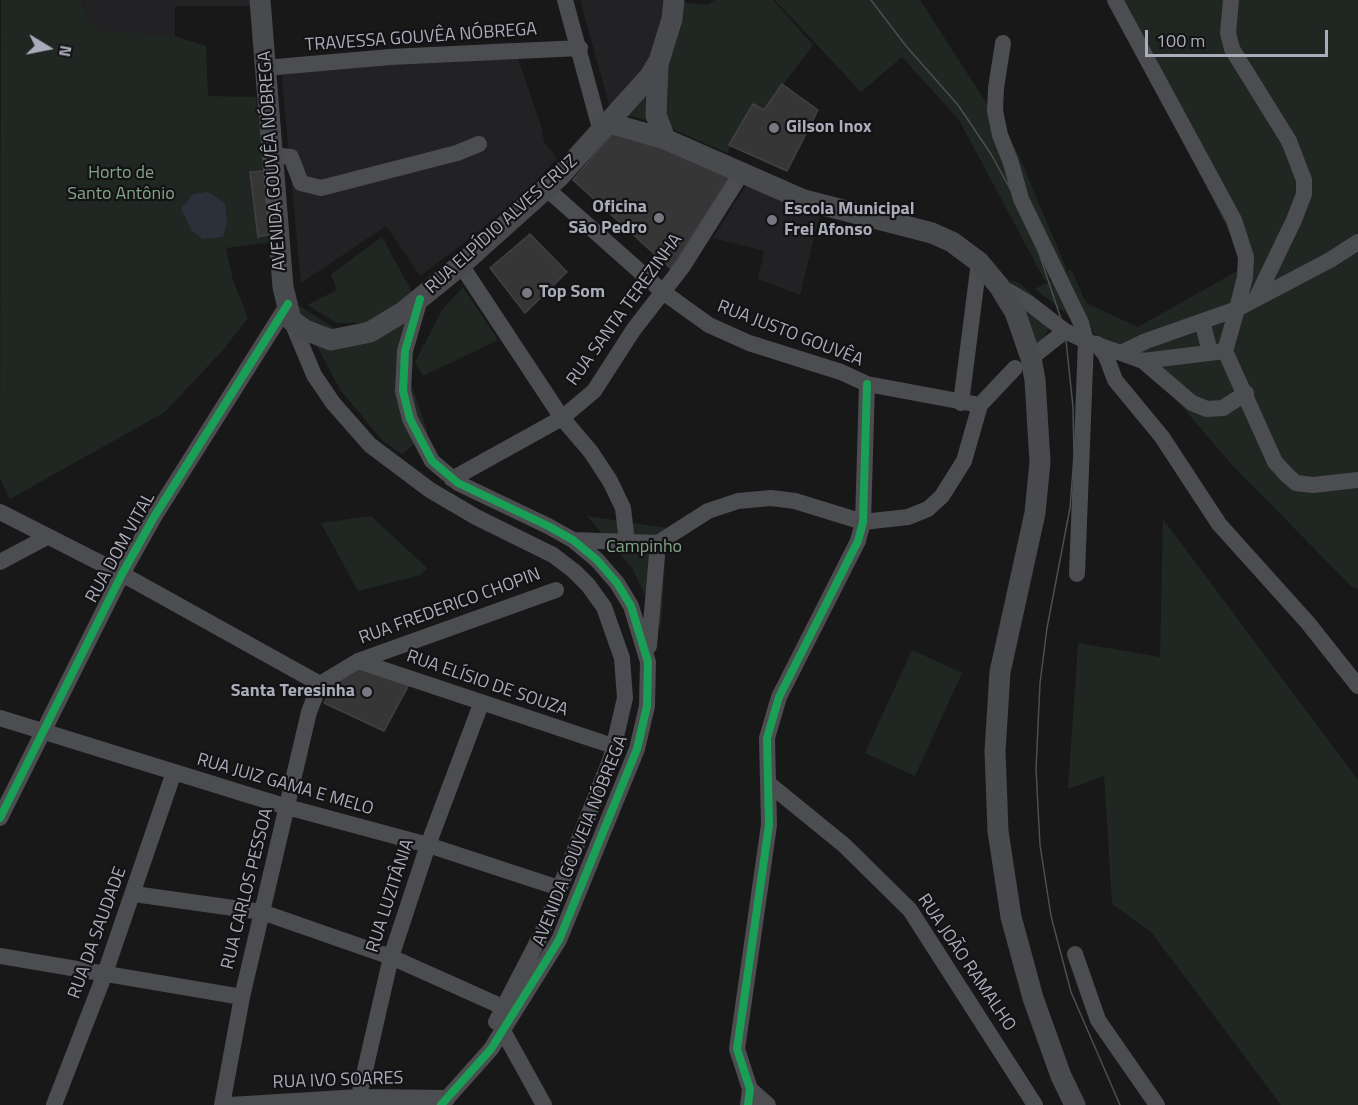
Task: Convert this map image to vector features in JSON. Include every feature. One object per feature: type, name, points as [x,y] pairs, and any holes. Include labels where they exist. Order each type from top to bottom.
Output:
[{"type":"main road","name":"AVENIDA GOUVÊA NÓBREGA","points":[[260,0],[281,271],[290,312]]},
{"type":"main road","name":"RUA ELPÍDIO ALVES CRUZ","points":[[420,299],[547,189],[636,95],[659,61],[672,20],[674,0]]},
{"type":"main road","points":[[659,61],[656,108],[659,126],[665,139]]},
{"type":"main road","points":[[605,128],[665,139],[741,174],[828,208],[932,233],[964,249],[979,262],[999,286],[1015,312],[1023,363],[1039,422],[1039,491],[1000,672],[994,751],[998,831],[1011,917],[1033,998],[1061,1076],[1075,1105]]},
{"type":"main road","points":[[290,312],[319,337],[331,340],[370,332],[420,299]]},
{"type":"street","points":[[565,0],[605,128]]},
{"type":"street","points":[[1115,0],[1234,220],[1246,257],[1245,277],[1237,309],[1218,351]]},
{"type":"street","points":[[1231,0],[1228,33],[1232,50],[1289,141],[1304,180],[1304,194],[1294,220],[1256,299]]},
{"type":"street","points":[[1003,43],[995,111],[1000,135],[1021,199],[1091,343],[1106,356],[1115,380],[1162,437],[1219,525],[1308,623],[1358,686]]},
{"type":"street","name":"TRAVESSA GOUVÊA NÓBREGA","points":[[266,68],[390,57],[580,48]]},
{"type":"street","points":[[271,155],[287,154],[291,157],[301,183],[321,188],[457,153],[479,144]]},
{"type":"street","name":"RUA SANTA TEREZINHA","points":[[452,479],[562,418],[594,391],[634,329],[702,237],[741,174]]},
{"type":"street","name":"RUA JUSTO GOUVÊA","points":[[547,189],[663,292],[709,325],[731,336],[808,360],[867,384],[980,405]]},
{"type":"street","points":[[1121,353],[1237,309],[1330,260],[1358,242]]},
{"type":"street","points":[[961,403],[979,262]]},
{"type":"street","points":[[461,265],[562,418],[591,452],[610,481],[623,508],[627,542]]},
{"type":"street","points":[[999,286],[1030,304],[1065,331],[1091,343],[1143,361],[1192,403],[1207,409],[1223,408],[1246,393]]},
{"type":"street","name":"AVENIDA GOUVEIA NÓBREGA","points":[[420,299],[405,351],[403,391],[410,419],[432,461],[452,479],[573,540],[597,560],[617,583],[631,606],[648,662],[645,715],[629,770],[559,940],[503,1031],[448,1098]]},
{"type":"street","name":"RUA DOM VITAL","points":[[0,818],[122,574],[166,497],[290,312]]},
{"type":"street","name":"AVENIDA GOUVEIA NÓBREGA","points":[[290,312],[314,375],[333,403],[370,445],[430,490],[476,517],[553,555],[588,585],[604,607],[622,658],[626,698],[611,758],[540,939],[505,1008],[448,1098]]},
{"type":"street","points":[[1202,321],[1218,351],[1246,393],[1275,462],[1287,475],[1296,483],[1313,485],[1358,480]]},
{"type":"street","points":[[573,540],[658,543],[708,511],[738,501],[771,498],[795,501],[862,522],[908,517],[928,509],[942,496],[964,461],[980,405],[1023,363],[1065,331]]},
{"type":"street","points":[[1077,574],[1091,343]]},
{"type":"street","points":[[1143,361],[1218,351]]},
{"type":"street","points":[[768,1105],[749,1097],[737,1049],[769,825],[767,738],[779,697],[851,558],[862,522],[867,384]]},
{"type":"street","points":[[0,512],[122,574],[320,684]]},
{"type":"street","points":[[0,562],[47,537]]},
{"type":"street","points":[[648,662],[658,543]]},
{"type":"street","name":"RUA FREDERICO CHOPIN","points":[[320,684],[358,661],[556,590]]},
{"type":"street","name":"RUA ELÍSIO DE SOUZA","points":[[358,661],[481,704],[604,743]]},
{"type":"street","name":"RUA CARLOS PESSOA","points":[[222,1105],[242,997],[309,712],[320,684]]},
{"type":"street","name":"RUA LUZITÂNIA","points":[[358,1101],[391,957],[428,845],[481,704]]},
{"type":"street","name":"RUA JUIZ GAMA E MELO","points":[[0,718],[287,807],[428,845],[559,888]]},
{"type":"street","name":"RUA DA SAUDADE","points":[[54,1105],[134,894],[174,772]]},
{"type":"street","name":"RUA JOÃO RAMALHO","points":[[769,784],[856,856],[910,910],[1035,1105]]},
{"type":"street","points":[[134,894],[262,912],[391,957],[505,1008]]},
{"type":"street","points":[[1075,954],[1098,1020],[1157,1105]]},
{"type":"street","points":[[0,956],[104,976],[242,997]]},
{"type":"street","points":[[503,1031],[544,1105]]},
{"type":"street","name":"RUA IVO SOARES","points":[[230,1105],[448,1098]]},
{"type":"shaded area","points":[[82,0],[250,0],[250,6],[175,6],[175,36],[100,33],[83,9]]},
{"type":"shaded area","points":[[580,0],[678,0],[668,46],[610,108]]},
{"type":"shaded area","points":[[512,42],[541,125],[544,142],[557,158],[533,185],[478,232],[420,276],[386,226],[301,283],[280,60]]},
{"type":"shaded area","name":"Escola Municipal Frei Afonso","points":[[750,179],[823,202],[800,295],[758,279],[764,251],[713,238]]},
{"type":"shaded area","points":[[208,192],[225,203],[227,222],[223,237],[203,239],[192,231],[181,209],[193,194]]},
{"type":"green space","name":"Horto de Santo Antônio","points":[[1,0],[82,0],[83,9],[98,30],[175,36],[206,46],[208,96],[256,97],[272,242],[226,248],[233,280],[248,318],[223,350],[165,412],[10,499],[0,479]]},
{"type":"green space","points":[[715,0],[773,0],[813,45],[764,110],[753,104],[727,153],[668,127],[617,112],[660,66],[678,2],[707,5]]},
{"type":"green space","points":[[775,0],[920,0],[1016,149],[1067,270],[1045,281],[959,120],[902,57],[861,92]]},
{"type":"green space","points":[[1113,0],[1358,0],[1358,589],[1352,587],[1234,467],[1133,350],[1099,344],[1087,319],[1074,320],[1035,289],[1071,269],[1086,303],[1138,327],[1246,266]]},
{"type":"green space","points":[[382,237],[412,292],[370,323],[337,323],[307,305],[337,290],[331,274]]},
{"type":"green space","points":[[1008,280],[1017,282],[1028,290],[1059,324],[1049,329],[1036,349],[1022,302]]},
{"type":"green space","points":[[463,287],[498,340],[423,376],[415,362],[442,310]]},
{"type":"green space","points":[[423,296],[411,350],[411,383],[428,433],[402,454],[383,441],[341,391],[293,302],[341,332],[367,328]]},
{"type":"green space","points":[[371,516],[427,568],[421,575],[358,591],[321,523]]},
{"type":"green space","name":"Campinho","points":[[587,516],[667,528],[661,628],[632,568]]},
{"type":"green space","points":[[1163,519],[1358,780],[1358,1105],[1281,1105],[1151,932],[1112,904],[1104,776],[1068,789],[1078,643],[1160,657]]},
{"type":"green space","points":[[912,650],[962,673],[915,776],[865,753]]},
{"type":"building","name":"Gilson Inox","points":[[782,84],[818,110],[787,171],[729,145],[753,104],[764,110]]},
{"type":"building","name":"Oficina São Pedro","points":[[619,126],[734,170],[671,269],[573,180]]},
{"type":"building","points":[[264,171],[271,234],[258,237],[250,172]]},
{"type":"building","name":"Top Som","points":[[530,234],[567,272],[525,313],[490,268]]},
{"type":"building","name":"Santa Teresinha","points":[[364,664],[411,681],[384,731],[324,703],[335,681]]},
{"type":"tram line","points":[[871,0],[906,46],[958,105],[991,154],[1029,223],[1065,331],[1073,407],[1074,456],[1070,508],[1047,628],[1040,683],[1036,769],[1040,845],[1051,916],[1071,992],[1120,1105]]},
{"type":"cycle path","points":[[420,299],[405,351],[403,391],[410,419],[432,461],[458,483],[548,526],[573,540],[597,560],[617,583],[631,606],[648,662],[647,706],[637,749],[559,940],[491,1049],[441,1105]]},
{"type":"cycle path","points":[[0,818],[122,574],[154,517],[288,304]]},
{"type":"cycle path","points":[[748,1105],[750,1089],[737,1049],[769,825],[767,738],[779,697],[858,541],[863,522],[867,384]]},
{"type":"place","name":"Gilson Inox","points":[[774,128]]},
{"type":"place","name":"Oficina São Pedro","points":[[659,218]]},
{"type":"place","name":"Escola Municipal Frei Afonso","points":[[772,220]]},
{"type":"place","name":"Top Som","points":[[527,293]]},
{"type":"place","name":"Santa Teresinha","points":[[367,692]]}]
